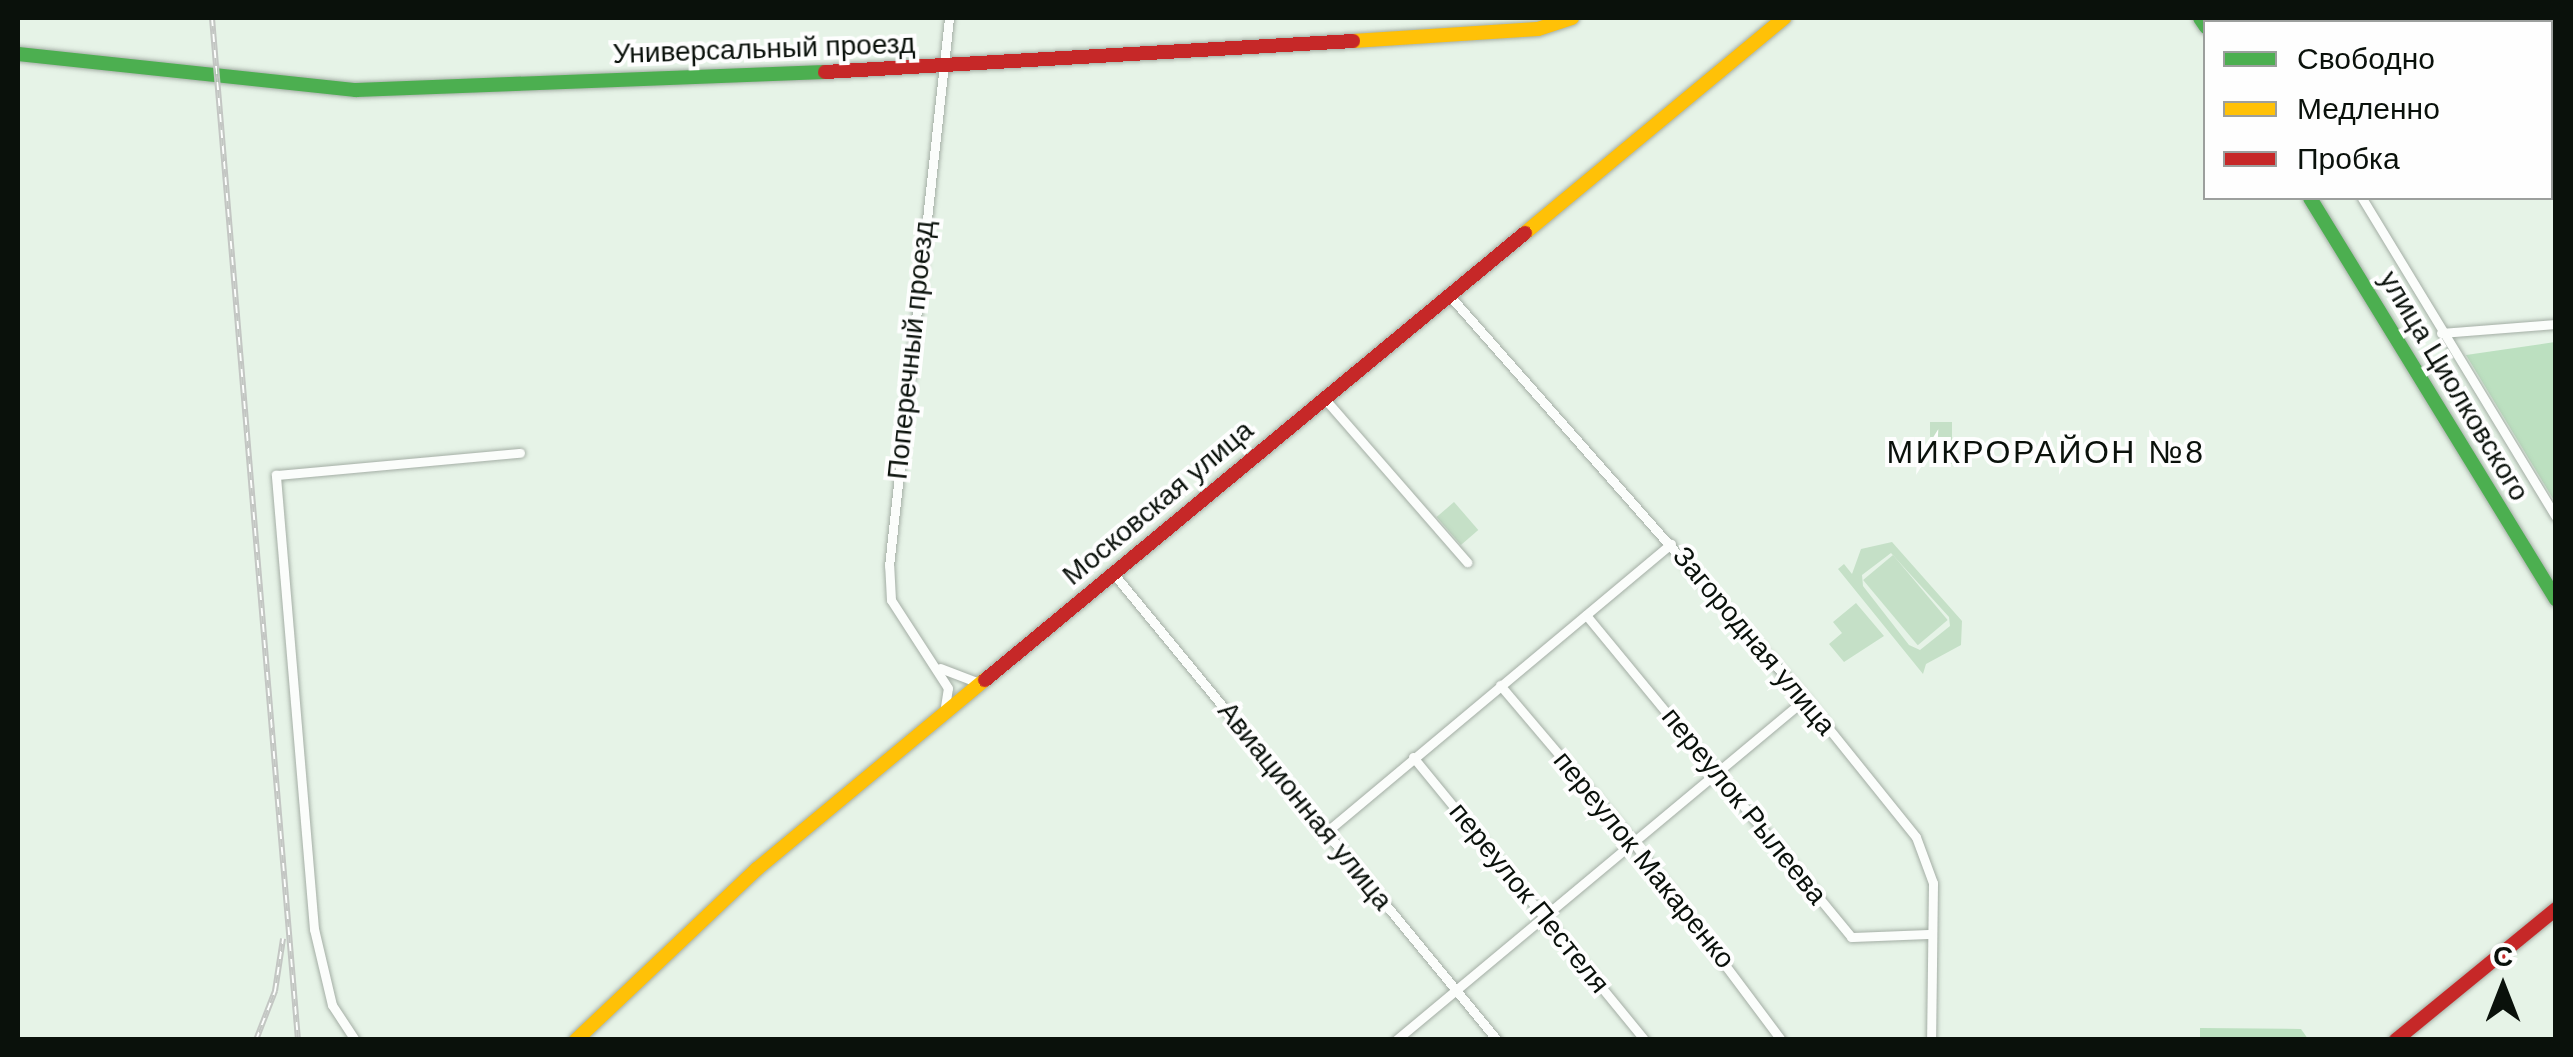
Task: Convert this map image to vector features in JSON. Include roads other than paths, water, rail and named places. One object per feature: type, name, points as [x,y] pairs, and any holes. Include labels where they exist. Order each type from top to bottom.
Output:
[{"type":"main road","name":"Универсальный проезд","points":[[18,54],[356,90],[942,68],[1538,30],[1572,18]]},
{"type":"main road","name":"Московская улица","points":[[576,1040],[757,869],[1784,18]]},
{"type":"main road","name":"улица Циолковского","points":[[2311,200],[2556,600]]},
{"type":"main road","points":[[2396,1040],[2556,909]]},
{"type":"street","name":"Поперечный проезд","points":[[940,668],[891,600],[888,566],[950,18]]},
{"type":"street","points":[[2363,200],[2556,517]]},
{"type":"street","name":"Загородная улица","points":[[1450,295],[1805,699],[1929,861],[1931,1040]]},
{"type":"street","points":[[2441,333],[2556,324]]},
{"type":"street","points":[[1323,398],[1467,562]]},
{"type":"street","points":[[355,1040],[332,1004],[314,929],[276,475],[520,453]]},
{"type":"street","points":[[1325,832],[1671,544]]},
{"type":"street","name":"Авиационная улица","points":[[1113,573],[1497,1040]]},
{"type":"street","name":"переулок Рылеева","points":[[1586,614],[1719,771],[1851,938],[1930,934]]},
{"type":"street","points":[[940,668],[980,684]]},
{"type":"street","points":[[940,668],[948,688],[944,714]]},
{"type":"street","name":"переулок Макаренко","points":[[1500,685],[1634,842],[1781,1040]]},
{"type":"street","points":[[1396,1040],[1805,699]]},
{"type":"street","name":"переулок Пестеля","points":[[1413,757],[1645,1040]]},
{"type":"railway","points":[[212,18],[298,1040]]},
{"type":"railway","points":[[256,1040],[275,991],[283,939]]},
{"type":"district","name":"МИКРОРАЙОН №8","points":[[2046,452]]}]
